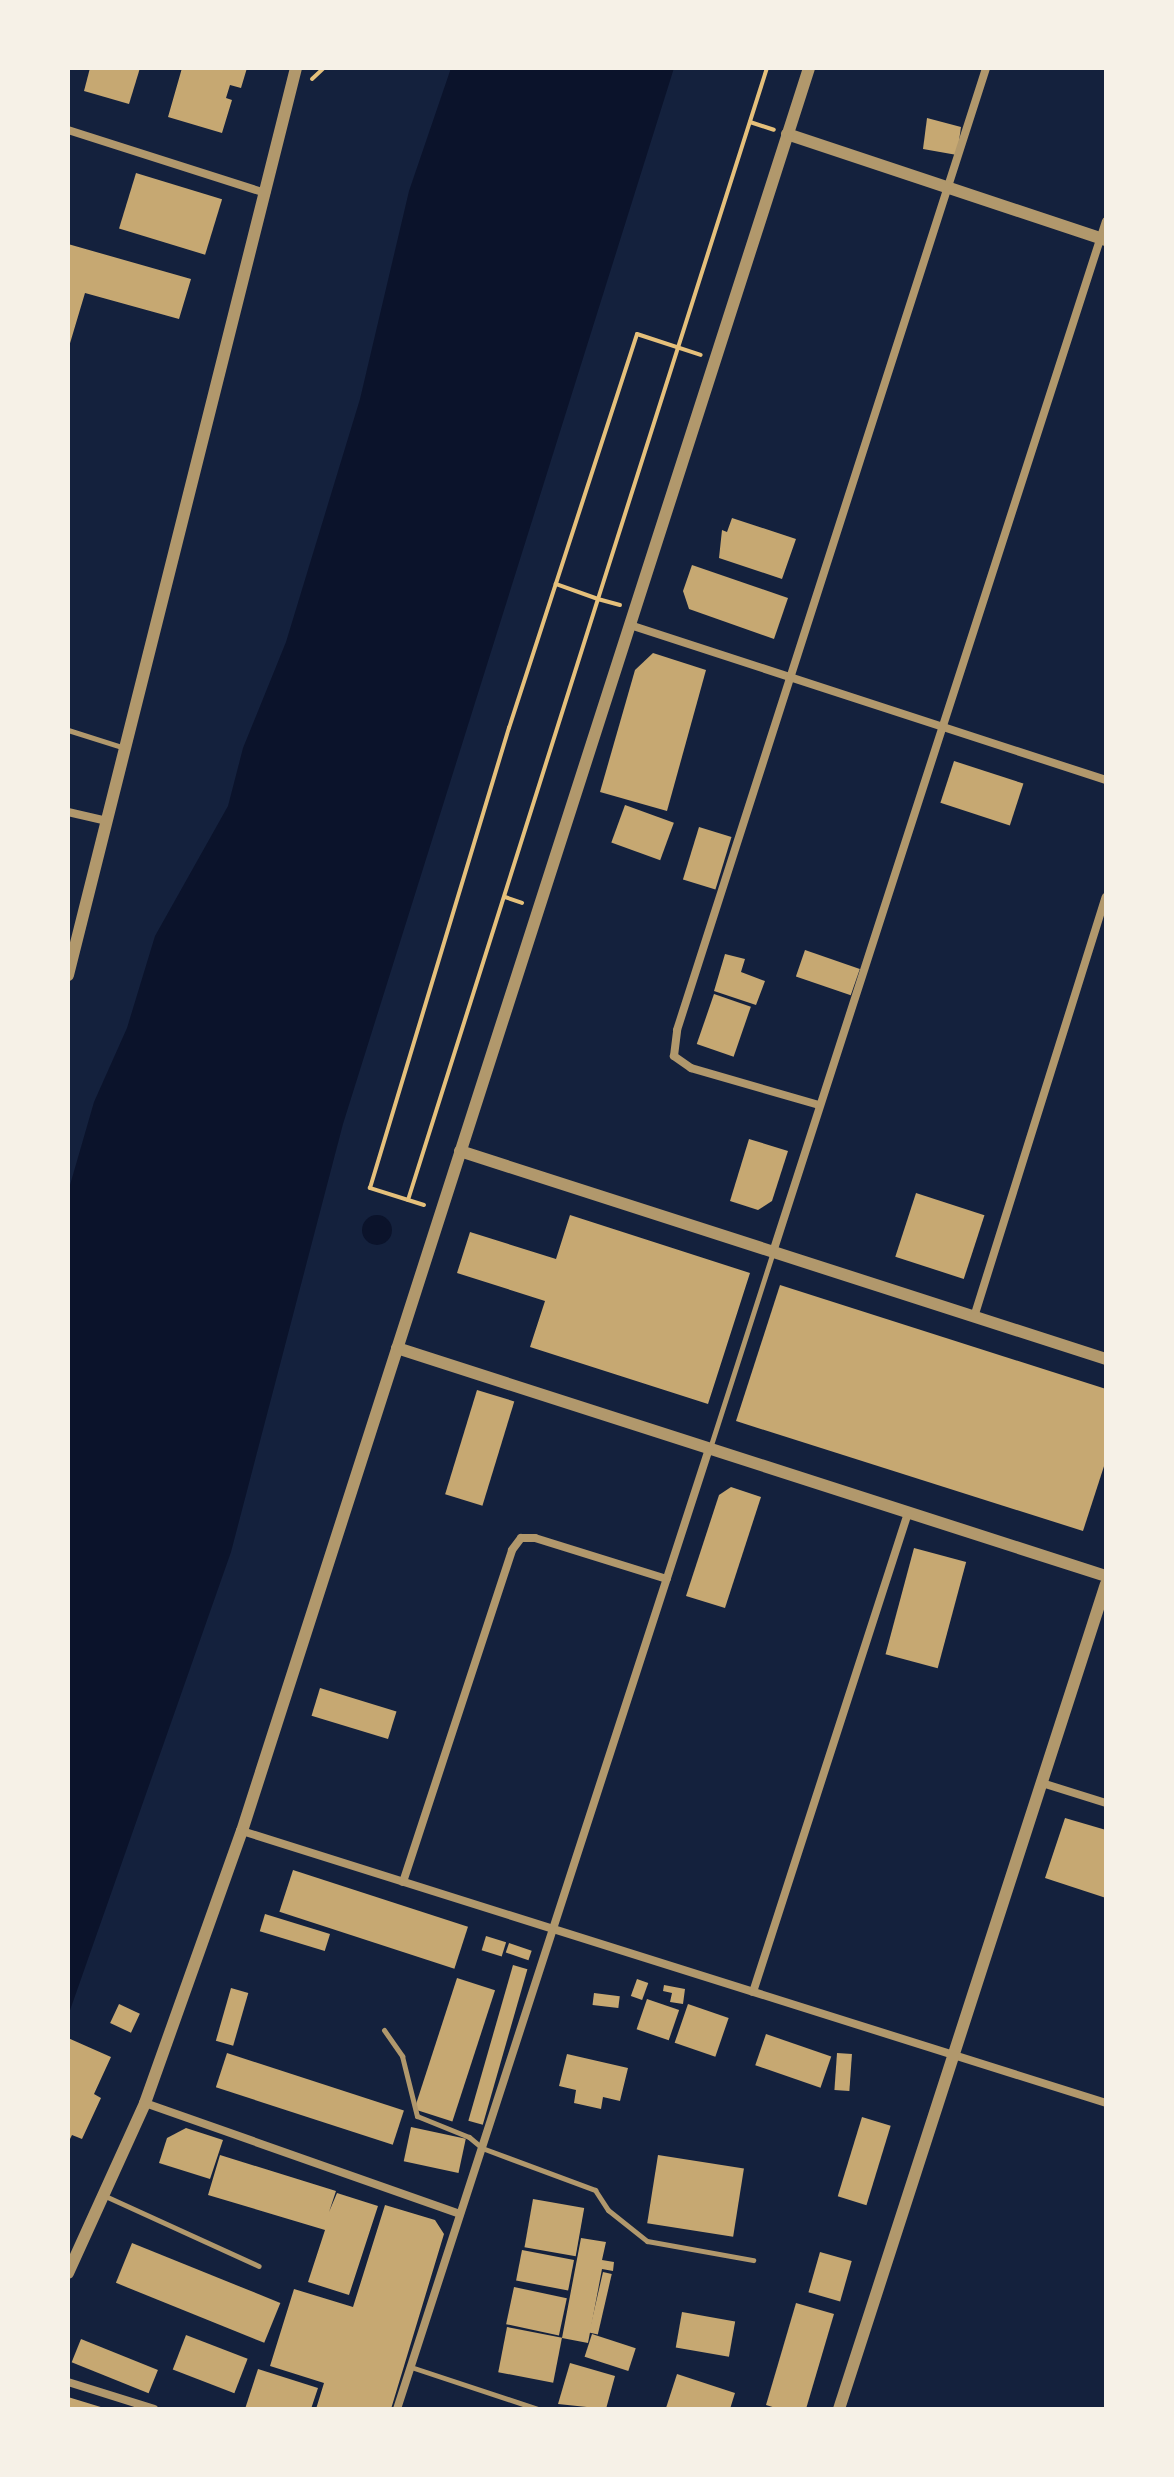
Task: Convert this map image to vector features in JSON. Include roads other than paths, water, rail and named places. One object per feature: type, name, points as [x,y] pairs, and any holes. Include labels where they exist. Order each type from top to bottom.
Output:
[{"type":"street","points":[[68,975],[296,68]]},
{"type":"street","points":[[68,2273],[145,2103],[242,1831],[809,68]]},
{"type":"street","points":[[819,1105],[691,1068],[674,1056],[677,1030],[986,68]]},
{"type":"street","points":[[68,130],[266,193]]},
{"type":"street","points":[[787,134],[1103,239]]},
{"type":"street","points":[[773,1252],[1103,239],[1106,221]]},
{"type":"street","points":[[630,625],[1106,780]]},
{"type":"street","points":[[68,812],[107,821]]},
{"type":"street","points":[[974,1317],[1106,897]]},
{"type":"street","points":[[460,1151],[1106,1359]]},
{"type":"street","points":[[397,1348],[1106,1576]]},
{"type":"street","points":[[397,2409],[709,1449]]},
{"type":"street","points":[[753,1992],[908,1513]]},
{"type":"street","points":[[403,1882],[512,1550],[521,1538],[535,1538],[667,1579]]},
{"type":"street","points":[[839,2409],[1106,1584]]},
{"type":"street","points":[[1042,1783],[1106,1803]]},
{"type":"street","points":[[242,1831],[1106,2103]]},
{"type":"street","points":[[145,2103],[460,2214]]},
{"type":"street","points":[[68,2382],[154,2409]]},
{"type":"lane","points":[[68,730],[126,748]]},
{"type":"lane","points":[[709,1449],[773,1252]]},
{"type":"lane","points":[[384,2030],[402,2056],[417,2116],[469,2137],[482,2148],[595,2190],[608,2210],[647,2241],[753,2260]]},
{"type":"lane","points":[[103,2195],[259,2266]]},
{"type":"lane","points":[[411,2367],[538,2409]]},
{"type":"water","points":[[451,68],[674,68],[343,1124],[231,1552],[68,2016],[68,1192],[94,1102],[127,1028],[155,936],[228,806],[243,748],[286,642],[360,399],[409,191]]},
{"type":"water","points":[[377,1215],[383,1216],[391,1224],[391,1236],[383,1244],[377,1245],[371,1244],[363,1236],[362,1230],[363,1224],[371,1216]]}]
